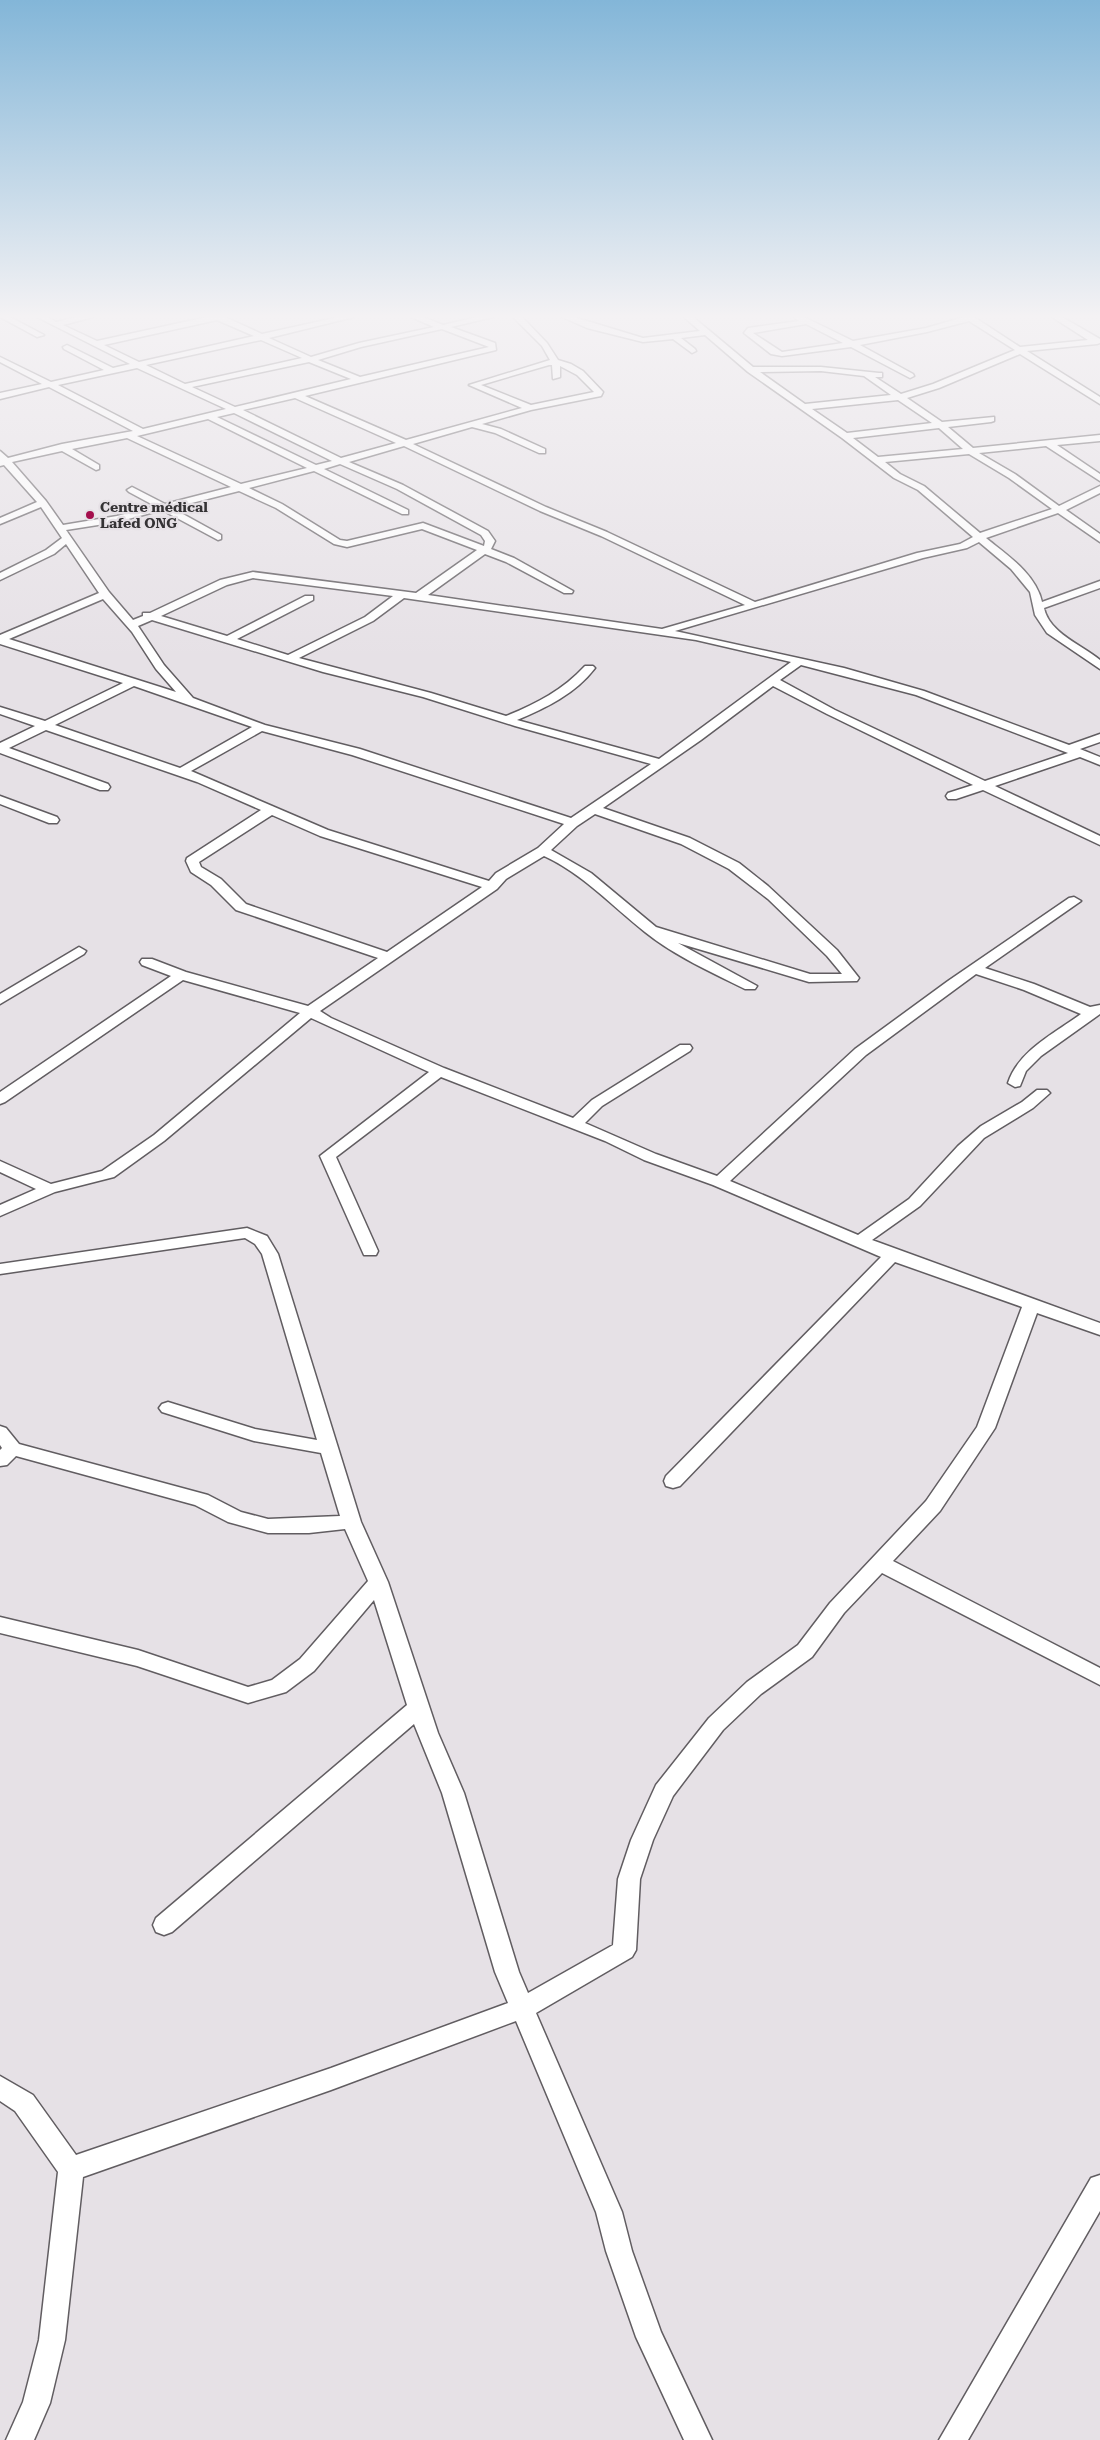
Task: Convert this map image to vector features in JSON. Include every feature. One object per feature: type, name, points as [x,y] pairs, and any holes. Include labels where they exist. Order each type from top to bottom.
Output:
[{"type":"street","points":[[3,459],[147,431]]},
{"type":"street","points":[[240,431],[405,512]]},
{"type":"street","points":[[280,431],[340,461],[400,487],[485,533],[490,541],[488,547],[419,596]]},
{"type":"street","points":[[376,431],[754,605]]},
{"type":"street","points":[[60,528],[117,519],[316,468],[402,442],[448,431]]},
{"type":"street","points":[[497,431],[542,451]]},
{"type":"street","points":[[838,431],[897,476],[921,488],[980,539],[1015,566],[1036,592],[1040,615],[1051,631],[1082,651],[1100,666]]},
{"type":"street","points":[[845,436],[890,431]]},
{"type":"street","points":[[948,431],[972,452],[1012,476],[1100,539]]},
{"type":"street","points":[[128,435],[279,506],[341,543],[424,526],[510,560],[568,590]]},
{"type":"street","points":[[877,460],[1100,438]]},
{"type":"street","points":[[1050,444],[1100,478]]},
{"type":"street","points":[[62,447],[96,466]]},
{"type":"street","points":[[3,459],[43,503],[105,594],[131,625],[160,667],[189,700]]},
{"type":"street","points":[[658,631],[754,605],[921,555],[963,546],[980,539],[989,532],[1058,510],[1100,489]]},
{"type":"street","points":[[132,490],[218,537]]},
{"type":"street","points":[[0,521],[43,503]]},
{"type":"street","points":[[0,577],[50,552],[67,539]]},
{"type":"street","points":[[131,625],[243,576],[268,576],[419,596],[696,637],[799,661],[920,693],[1100,761]]},
{"type":"street","points":[[1038,606],[1100,584]]},
{"type":"street","points":[[0,640],[105,594]]},
{"type":"street","points":[[290,658],[362,622],[402,594]]},
{"type":"street","points":[[227,640],[309,598]]},
{"type":"street","points":[[116,606],[227,640],[450,701],[506,720],[661,763]]},
{"type":"street","points":[[0,640],[189,700],[261,727],[356,752],[573,823]]},
{"type":"street","points":[[0,1211],[49,1189],[108,1174],[159,1138],[310,1011],[492,886],[501,876],[543,851],[573,823],[661,763],[799,661]]},
{"type":"street","points":[[506,720],[560,696],[576,684],[589,668]]},
{"type":"street","points":[[773,681],[831,712],[1100,841]]},
{"type":"street","points":[[0,749],[131,683]]},
{"type":"street","points":[[0,710],[181,772],[324,833],[492,886]]},
{"type":"street","points":[[181,772],[261,727]]},
{"type":"street","points":[[952,796],[1073,752],[1100,738]]},
{"type":"street","points":[[0,749],[104,787]]},
{"type":"street","points":[[0,800],[52,820]]},
{"type":"street","points":[[593,809],[709,852],[733,865],[760,884],[819,942],[837,956],[852,978],[809,978],[651,930]]},
{"type":"street","points":[[270,810],[192,861],[196,868],[216,882],[241,907],[388,957]]},
{"type":"street","points":[[543,851],[566,861],[578,869],[651,930],[704,963],[750,986]]},
{"type":"street","points":[[719,1182],[823,1085],[882,1035],[1074,901]]},
{"type":"street","points":[[0,1000],[80,951]]},
{"type":"street","points":[[147,962],[180,976],[310,1011],[326,1021],[439,1071],[575,1124],[650,1157],[719,1182],[892,1255],[1100,1329]]},
{"type":"street","points":[[975,969],[1095,1010]]},
{"type":"street","points":[[0,1099],[180,976]]},
{"type":"street","points":[[1015,1083],[1020,1070],[1036,1053],[1095,1010]]},
{"type":"street","points":[[575,1124],[597,1103],[685,1048]]},
{"type":"street","points":[[370,1251],[328,1156],[439,1071]]},
{"type":"street","points":[[859,1241],[893,1221],[920,1198],[978,1135],[1032,1104],[1042,1093]]},
{"type":"street","points":[[0,1166],[49,1189]]},
{"type":"street","points":[[0,1269],[247,1233],[261,1240],[270,1254],[352,1522],[378,1582],[427,1733],[453,1793],[507,1972],[609,2212],[618,2251],[649,2337],[698,2440]]},
{"type":"street","points":[[673,1480],[892,1255]]},
{"type":"street","points":[[71,2169],[331,2079],[523,2008],[624,1950],[629,1879],[642,1840],[664,1791],[716,1724],[754,1688],[805,1651],[837,1608],[934,1506],[986,1428],[1031,1305]]},
{"type":"street","points":[[168,1408],[254,1435],[328,1448]]},
{"type":"street","points":[[0,1432],[7,1454],[201,1500],[235,1518],[268,1526],[309,1526],[352,1522]]},
{"type":"street","points":[[880,1563],[1100,1677]]},
{"type":"street","points":[[0,1625],[138,1658],[248,1694],[279,1686],[308,1665],[378,1582]]},
{"type":"street","points":[[164,1925],[419,1707]]},
{"type":"street","points":[[0,2087],[24,2103],[71,2169],[66,2199],[52,2340],[36,2403],[20,2440]]},
{"type":"street","points":[[953,2440],[1100,2187]]},
{"type":"place","name":"Centre médical Lafed ONG","points":[[90,515]]}]
